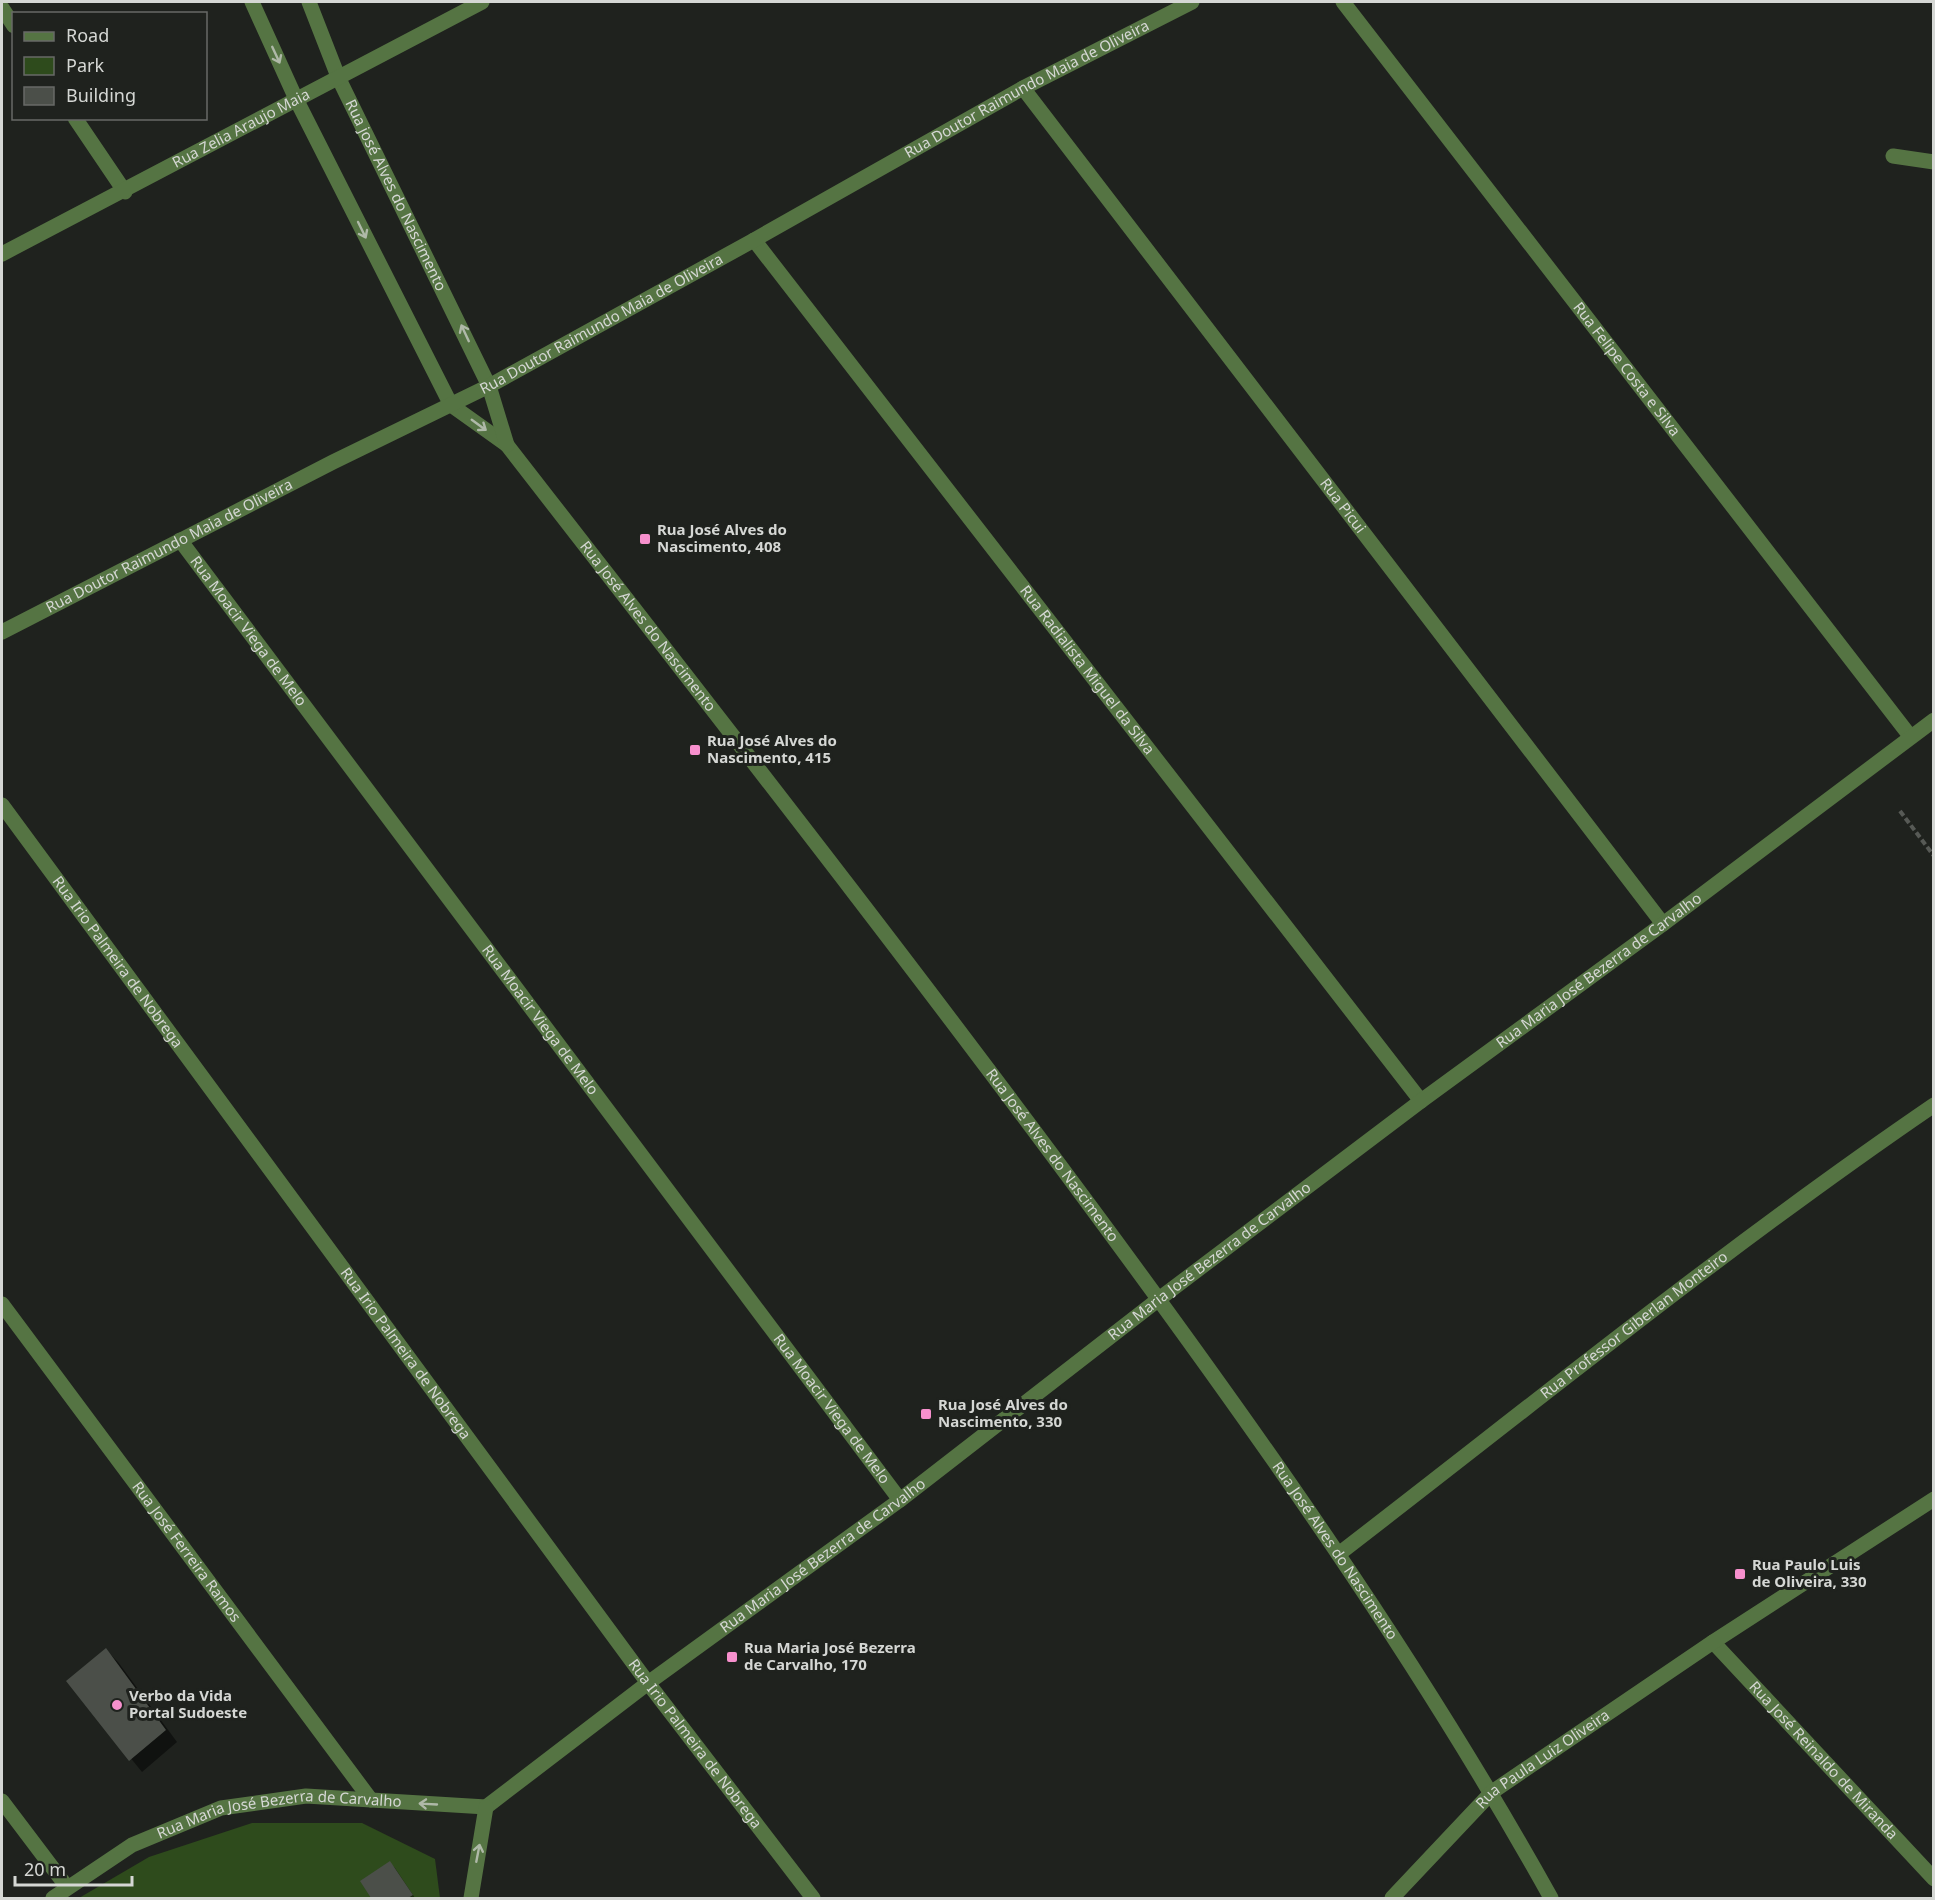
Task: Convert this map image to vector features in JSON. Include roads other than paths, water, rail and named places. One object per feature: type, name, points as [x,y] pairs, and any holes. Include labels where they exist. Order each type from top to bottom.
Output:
[{"type":"street","points":[[252,2],[296,99],[451,405]]},
{"type":"street","name":"Rua josé Alves do Nascimento","points":[[309,2],[339,79],[489,386]]},
{"type":"street","name":"Rua Zelia Araujo Maia","points":[[2,254],[125,192],[482,2]]},
{"type":"street","name":"Rua Doutor Raimundo Maia de Oliveira","points":[[2,632],[180,540],[489,386],[1023,88],[1192,2]]},
{"type":"street","name":"Rua Felipe Costa e Silva","points":[[1343,2],[1910,736]]},
{"type":"street","points":[[2,8],[12,23]]},
{"type":"street","name":"Rua Picui","points":[[1023,88],[1663,924]]},
{"type":"street","points":[[76,120],[125,192]]},
{"type":"street","points":[[1893,156],[1934,162]]},
{"type":"street","name":"Rua Radialista Miguel da Silva","points":[[754,240],[1421,1101]]},
{"type":"street","name":"Rua José Alves do Nascimento","points":[[489,386],[507,445]]},
{"type":"street","name":"Rua José Alves do Nascimento","points":[[451,405],[507,445],[950,1017],[1159,1299],[1340,1553],[1492,1792],[1551,1899]]},
{"type":"street","name":"Rua Moacir Viega de Melo","points":[[180,540],[900,1500]]},
{"type":"street","name":"Rua Maria José Bezerra de Carvalho","points":[[53,1899],[67,1887],[132,1845],[221,1808],[306,1796],[486,1807],[648,1683],[900,1500],[1159,1299],[1421,1101],[1663,924],[1934,720]]},
{"type":"street","name":"Rua Irio Palmeira de Nobrega","points":[[2,805],[648,1683],[813,1899]]},
{"type":"street","name":"Rua Professor Giberlan Monteiro","points":[[1340,1553],[1701,1276],[1879,1142],[1934,1105]]},
{"type":"street","name":"Rua José Ferreira Ramos","points":[[2,1304],[371,1800]]},
{"type":"street","name":"Rua Paula Luiz Oliveira","points":[[1392,1899],[1492,1792],[1713,1642],[1934,1499]]},
{"type":"street","name":"Rua José Reinaldo de Miranda","points":[[1713,1642],[1934,1879]]},
{"type":"street","points":[[2,1801],[67,1887]]},
{"type":"street","points":[[471,1899],[486,1807]]},
{"type":"place","name":"Rua José Alves do Nascimento, 408","points":[[645,539]]},
{"type":"place","name":"Rua José Alves do Nascimento, 415","points":[[695,750]]},
{"type":"place","name":"Rua José Alves do Nascimento, 330","points":[[926,1414]]},
{"type":"place","name":"Rua Paulo Luis de Oliveira, 330","points":[[1740,1574]]},
{"type":"place","name":"Rua Maria José Bezerra de Carvalho, 170","points":[[732,1657]]},
{"type":"place","name":"Verbo da Vida Portal Sudoeste","points":[[117,1705]]}]
